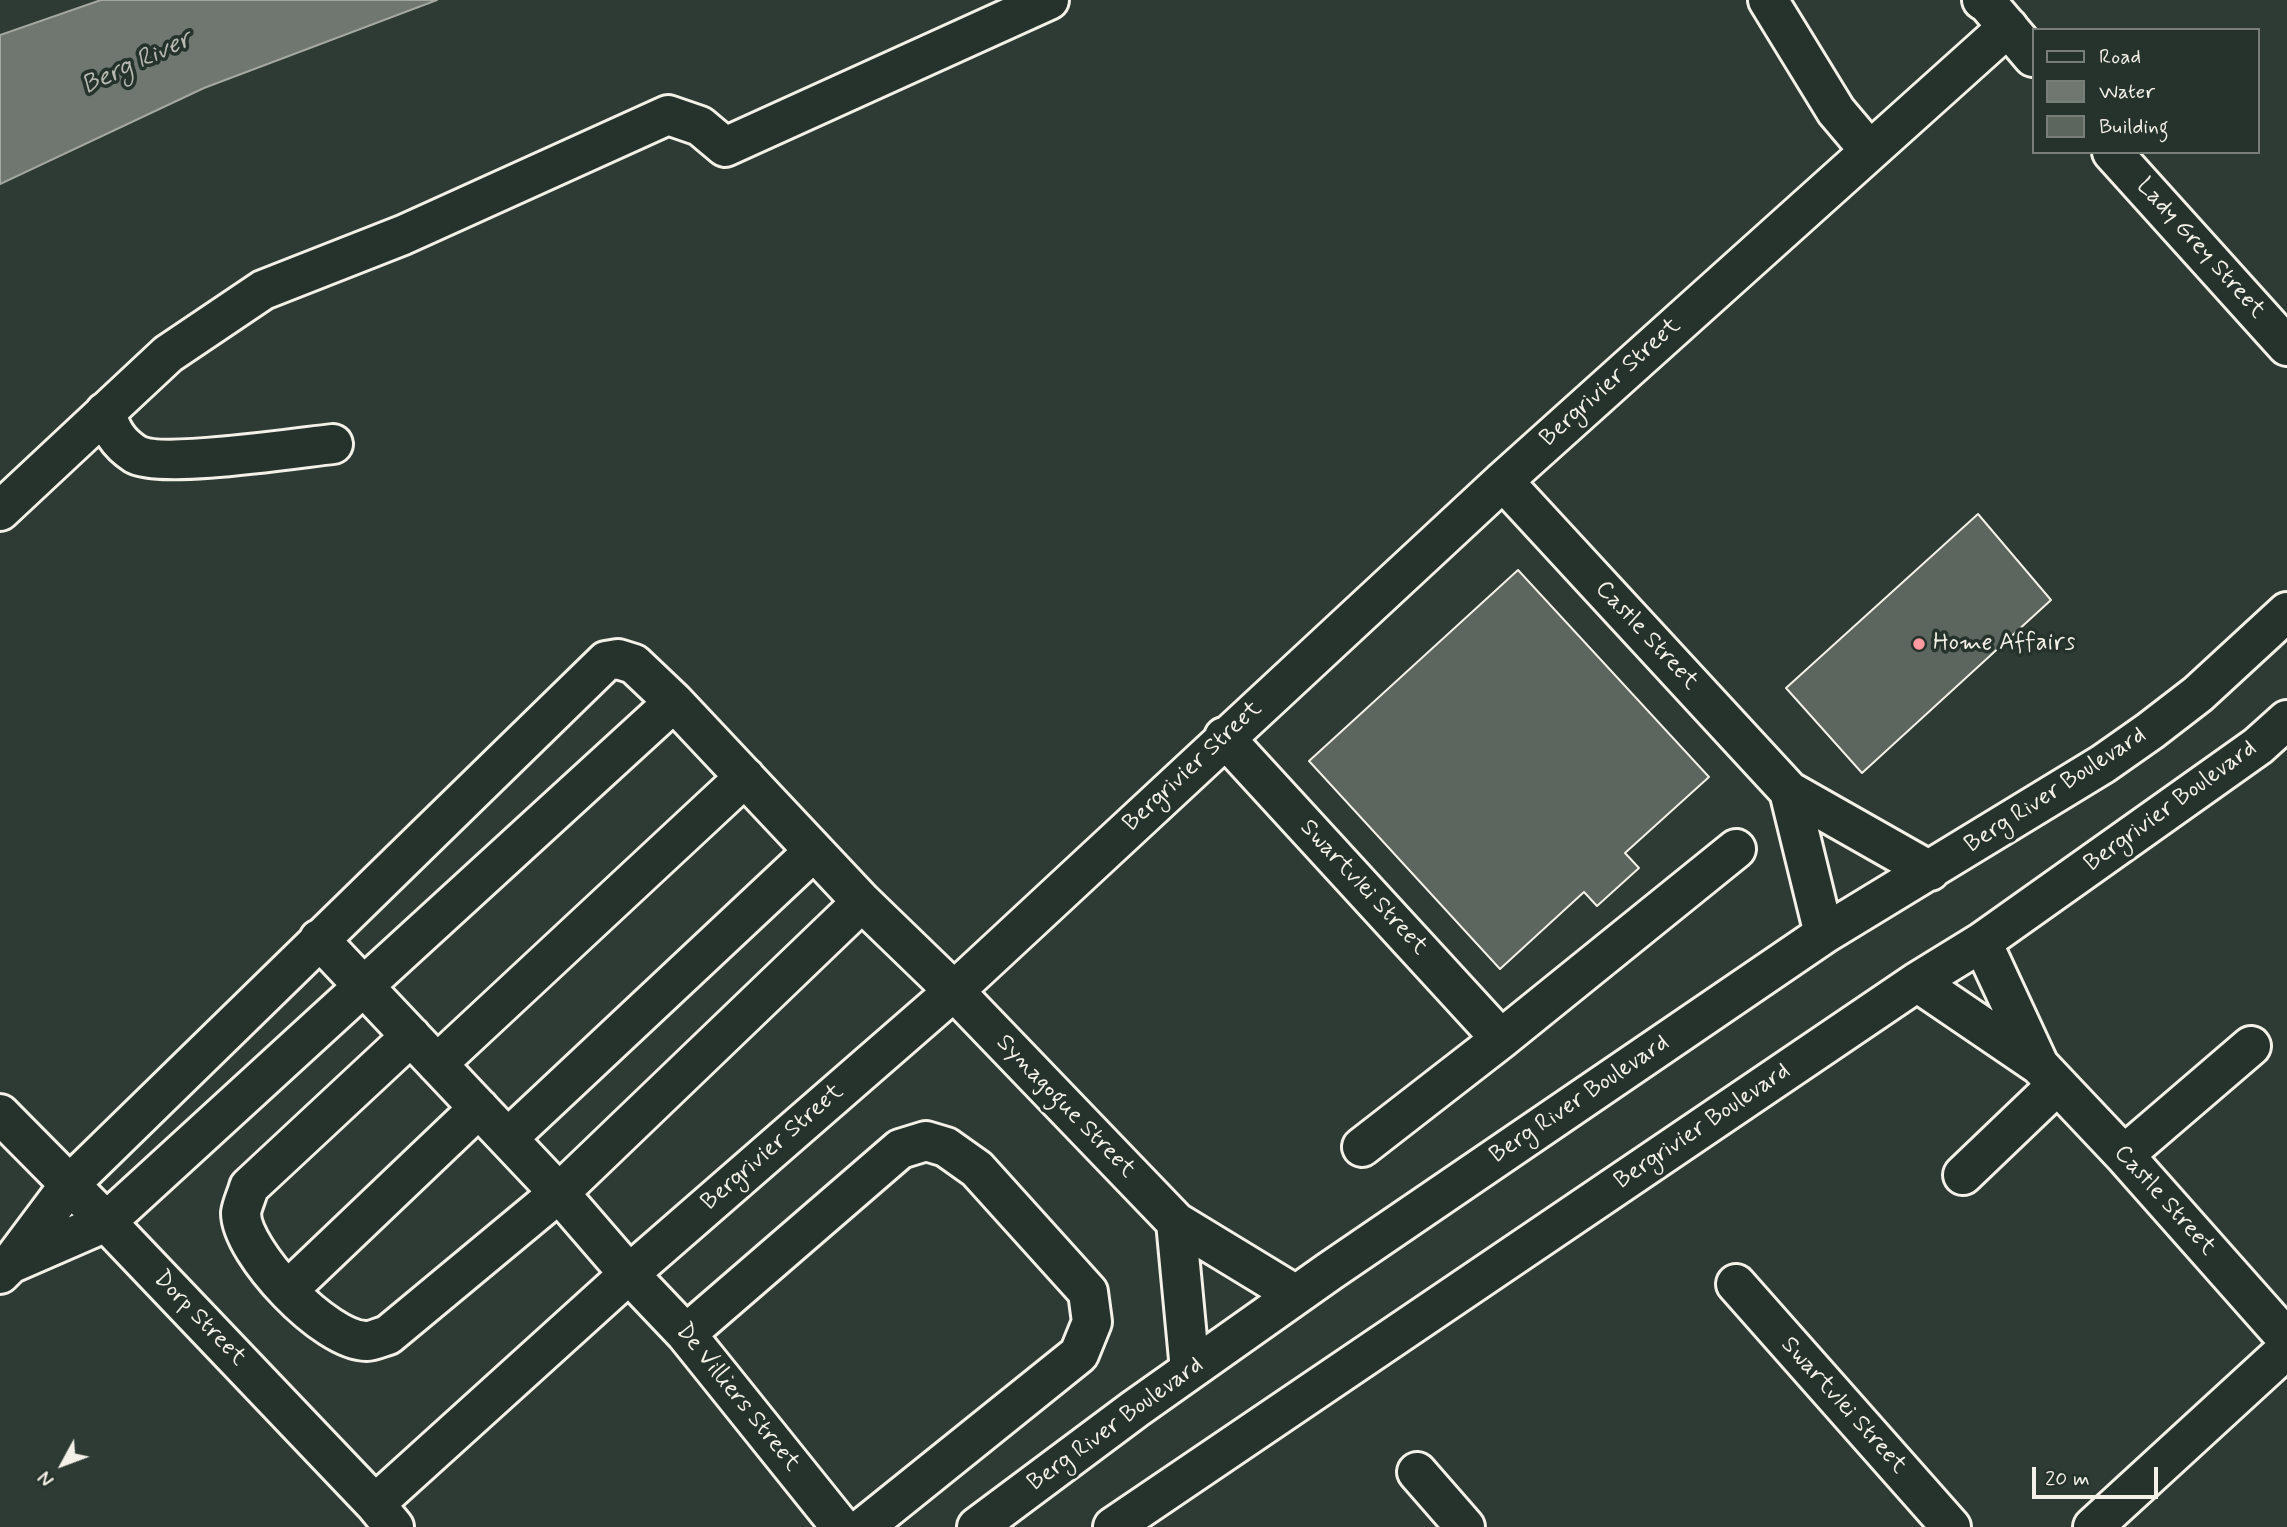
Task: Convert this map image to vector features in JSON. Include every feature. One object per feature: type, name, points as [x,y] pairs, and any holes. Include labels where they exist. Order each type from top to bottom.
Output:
[{"type":"street","points":[[0,510],[168,354],[262,290],[403,235],[668,116],[700,127],[725,147],[1049,0]]},
{"type":"street","points":[[1768,0],[1836,111],[1869,150]]},
{"type":"street","points":[[1992,8],[2032,56]]},
{"type":"street","name":"Bergrivier Street","points":[[385,1515],[629,1274],[954,991],[1224,737],[1869,150],[1992,8]]},
{"type":"street","name":"Lady Grey Street","points":[[2114,154],[2287,346]]},
{"type":"street","points":[[105,411],[115,437],[137,455],[184,460],[333,444]]},
{"type":"street","name":"Castle Street","points":[[1503,481],[1789,791],[1930,871]]},
{"type":"street","name":"Berg River Boulevard","points":[[977,1527],[1296,1295],[1824,934],[2103,764],[2198,694],[2287,612]]},
{"type":"street","name":"Synagogue Street","points":[[319,939],[606,661],[618,659],[634,664],[674,702],[862,902],[954,991],[1176,1222],[1296,1295]]},
{"type":"street","points":[[5,1269],[106,1222],[674,702]]},
{"type":"street","name":"Bergrivier Boulevard","points":[[1113,1527],[1917,982],[1982,942],[2247,753],[2287,720]]},
{"type":"street","name":"Swartvlei Street","points":[[1224,737],[1501,1039]]},
{"type":"street","points":[[437,1064],[745,777]]},
{"type":"street","name":"Castle Street","points":[[1789,791],[1824,934]]},
{"type":"street","points":[[1363,1147],[1736,849]]},
{"type":"street","points":[[508,1138],[814,850]]},
{"type":"street","points":[[411,1036],[249,1187],[241,1212],[245,1233],[263,1262],[288,1290],[316,1318],[342,1334],[366,1341],[388,1335],[559,1193],[862,902]]},
{"type":"street","points":[[5,1269],[69,1184],[319,939]]},
{"type":"street","name":"De Villiers Street","points":[[319,939],[508,1138],[686,1334],[841,1527]]},
{"type":"street","name":"Castle Street","points":[[1982,942],[2048,1075]]},
{"type":"street","name":"Castle Street","points":[[1917,982],[2048,1075],[2124,1155],[2287,1339]]},
{"type":"street","points":[[2124,1155],[2251,1046]]},
{"type":"street","points":[[1963,1175],[2048,1075]]},
{"type":"street","points":[[288,1290],[479,1108]]},
{"type":"street","name":"Dorp Street","points":[[0,1114],[385,1515]]},
{"type":"street","points":[[686,1334],[900,1149],[926,1141],[946,1147],[976,1169],[1088,1292],[1092,1322],[1079,1354],[864,1527]]},
{"type":"street","points":[[1176,1222],[1190,1370]]},
{"type":"street","name":"Swartvlei Street","points":[[1735,1284],[1951,1527]]},
{"type":"street","points":[[2093,1527],[2287,1349]]},
{"type":"street","points":[[1417,1472],[1465,1527]]},
{"type":"water","name":"Berg River","points":[[101,0],[437,0],[204,88],[0,184],[0,35]]},
{"type":"building","name":"Home Affairs","points":[[1978,514],[2051,600],[1862,773],[1786,688]]},
{"type":"building","points":[[1518,570],[1709,777],[1625,853],[1639,868],[1597,906],[1584,892],[1500,969],[1309,761]]},
{"type":"place","name":"Home Affairs","points":[[1919,644]]}]
